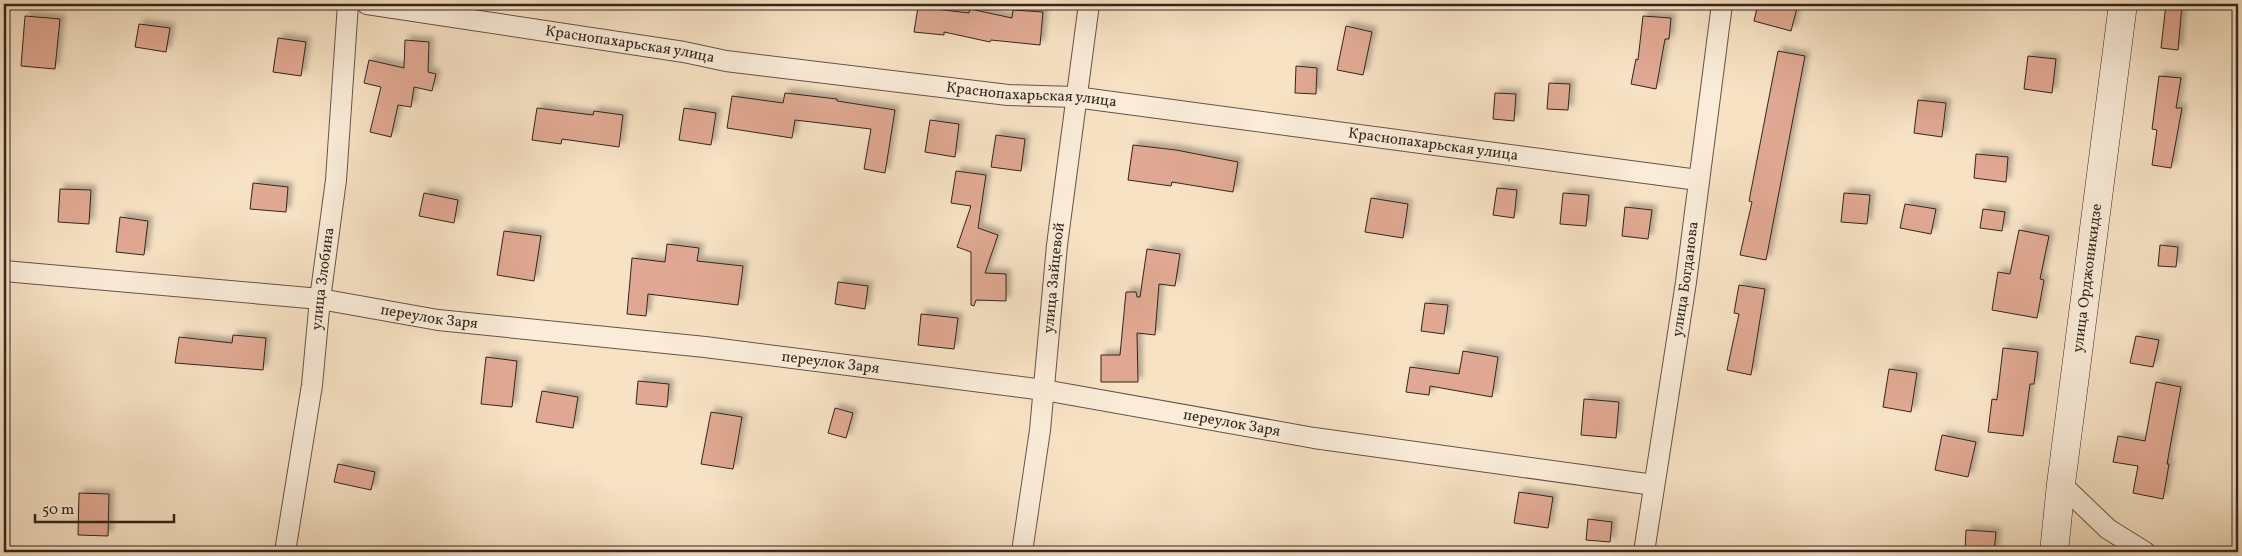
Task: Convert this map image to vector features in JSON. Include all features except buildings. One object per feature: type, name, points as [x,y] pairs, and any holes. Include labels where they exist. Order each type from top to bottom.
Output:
[{"type":"street","name":"улица Злобина","points":[[285,552],[312,385],[320,299],[336,180],[348,4]]},
{"type":"street","name":"Краснопахарьская улица","points":[[368,4],[684,52],[726,61],[1008,95],[1075,97],[1698,180]]},
{"type":"street","name":"улица Зайцевой","points":[[1022,552],[1040,430],[1056,245],[1089,4]]},
{"type":"street","name":"улица Богданова","points":[[1644,552],[1686,282],[1722,4]]},
{"type":"street","name":"улица Орджоникидзе","points":[[2054,552],[2061,484],[2123,4]]},
{"type":"street","name":"переулок Заря","points":[[4,270],[320,299],[438,320],[705,347],[1044,390],[1314,438],[1654,485]]},
{"type":"street","points":[[2061,484],[2108,529],[2144,552]]}]
